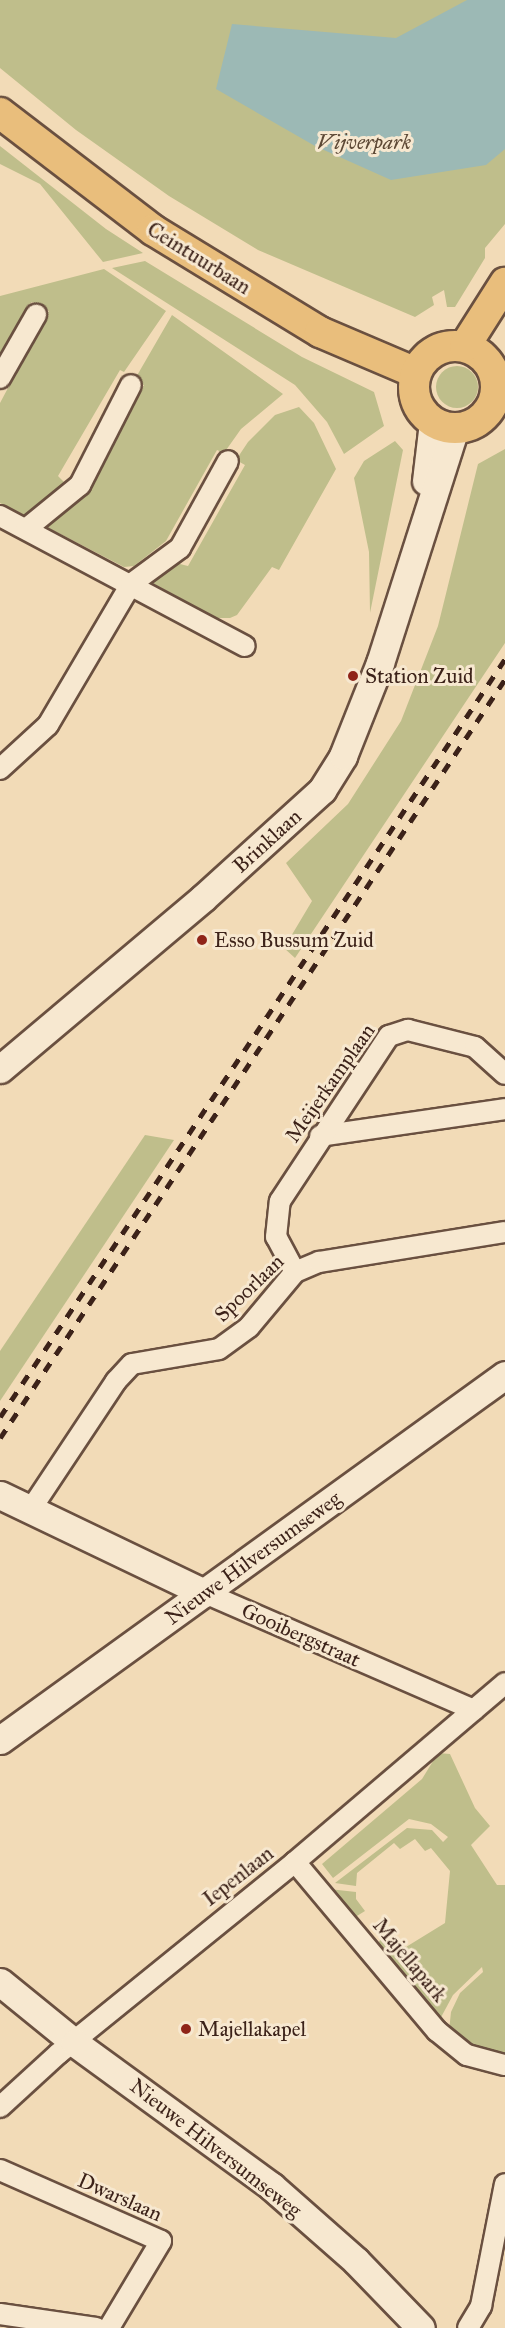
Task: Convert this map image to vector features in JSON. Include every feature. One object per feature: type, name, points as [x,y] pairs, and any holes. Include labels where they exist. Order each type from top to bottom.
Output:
[{"type":"main road","name":"Ceintuurbaan","points":[[0,113],[153,230],[320,332],[416,373]]},
{"type":"main road","points":[[475,352],[505,283]]},
{"type":"main road","points":[[475,352],[505,316]]},
{"type":"main road","points":[[435,350],[475,352],[494,373],[494,400],[480,420],[444,425],[416,400],[416,373],[435,350]]},
{"type":"street","points":[[0,378],[36,315]]},
{"type":"street","points":[[26,529],[80,485],[131,385]]},
{"type":"street","name":"Brinklaan","points":[[0,1069],[204,898],[296,817],[322,790],[343,756],[380,663],[419,533],[444,425]]},
{"type":"street","points":[[0,769],[48,725],[131,584],[180,548],[228,461]]},
{"type":"street","points":[[0,516],[245,646]]},
{"type":"street","name":"Meijerkamplaan","points":[[295,1272],[276,1237],[276,1220],[280,1201],[320,1136],[396,1031],[408,1030],[475,1047],[505,1074]]},
{"type":"street","points":[[320,1136],[505,1109]]},
{"type":"street","name":"Spoorlaan","points":[[31,1509],[116,1380],[132,1364],[219,1349],[249,1327],[295,1272],[319,1262],[505,1232]]},
{"type":"street","name":"Nieuwe Hilversumseweg","points":[[0,1740],[505,1375]]},
{"type":"street","name":"Gooibergstraat","points":[[0,1495],[205,1593],[474,1710]]},
{"type":"street","name":"Iepenlaan","points":[[0,2107],[192,1942],[295,1862],[505,1683]]},
{"type":"street","name":"Majellapark","points":[[295,1862],[437,2031],[467,2055],[505,2065]]},
{"type":"street","name":"Nieuwe Hilversumseweg","points":[[0,1982],[75,2043],[271,2186],[356,2261],[422,2328]]},
{"type":"street","name":"Dwarslaan","points":[[0,2170],[160,2241],[109,2328]]},
{"type":"street","points":[[468,2328],[481,2306],[505,2184]]},
{"type":"street","points":[[0,2314],[43,2326],[96,2328]]},
{"type":"green space","name":"Vijverpark","points":[[0,0],[505,0],[505,224],[485,248],[485,258],[455,307],[447,307],[444,290],[432,297],[434,305],[415,317],[258,250],[169,196],[76,130],[0,68]]},
{"type":"green space","points":[[0,146],[106,229],[143,253],[103,262],[40,184],[0,164]]},
{"type":"green space","points":[[145,261],[302,357],[374,392],[384,426],[344,454],[327,422],[295,385],[112,268]]},
{"type":"green space","points":[[104,269],[166,311],[124,372],[120,370],[58,476],[64,482],[64,488],[28,517],[0,503],[0,403],[49,311],[32,302],[27,306],[0,358],[0,296]]},
{"type":"green space","points":[[172,315],[283,394],[241,429],[224,453],[217,450],[166,541],[134,566],[124,567],[43,525],[90,489],[144,385],[135,379]]},
{"type":"green space","points":[[457,366],[465,367],[472,372],[477,379],[477,395],[472,402],[465,407],[457,408],[449,407],[442,402],[437,395],[436,387],[437,379],[442,372],[449,367]]},
{"type":"green space","points":[[299,407],[314,423],[336,469],[279,570],[272,567],[237,615],[230,618],[217,618],[145,579],[176,563],[188,566],[245,465],[236,460],[248,442],[275,415]]},
{"type":"green space","points":[[395,441],[403,450],[370,613],[369,552],[354,478],[364,461]]},
{"type":"green space","points":[[505,449],[505,643],[295,958],[284,948],[312,901],[286,863],[348,804],[401,721],[438,626],[478,464]]},
{"type":"green space","points":[[145,1135],[174,1140],[0,1401],[0,1351]]},
{"type":"green space","points":[[438,1753],[450,1754],[475,1808],[490,1826],[471,1845],[497,1885],[505,1885],[505,2057],[468,2046],[449,2031],[451,2012],[460,1993],[483,1972],[482,1967],[453,1995],[439,2021],[375,1947],[388,1930],[406,1947],[445,1923],[450,1871],[431,1848],[425,1851],[415,1839],[400,1849],[394,1843],[357,1873],[356,1886],[335,1883],[407,1828],[432,1830],[443,1842],[448,1837],[431,1824],[409,1819],[333,1878],[322,1864],[422,1779]]},
{"type":"green space","points":[[329,1889],[356,1892],[356,1899],[365,1911],[352,1919]]},
{"type":"water","points":[[467,0],[505,0],[505,149],[486,165],[391,180],[315,146],[216,89],[232,24],[396,38]]},
{"type":"railway","points":[[0,1417],[505,659]]},
{"type":"railway","points":[[0,1438],[505,679]]},
{"type":"place","name":"Station Zuid","points":[[353,676]]},
{"type":"place","name":"Esso Bussum Zuid","points":[[202,940]]},
{"type":"place","name":"Majellakapel","points":[[186,2029]]}]
